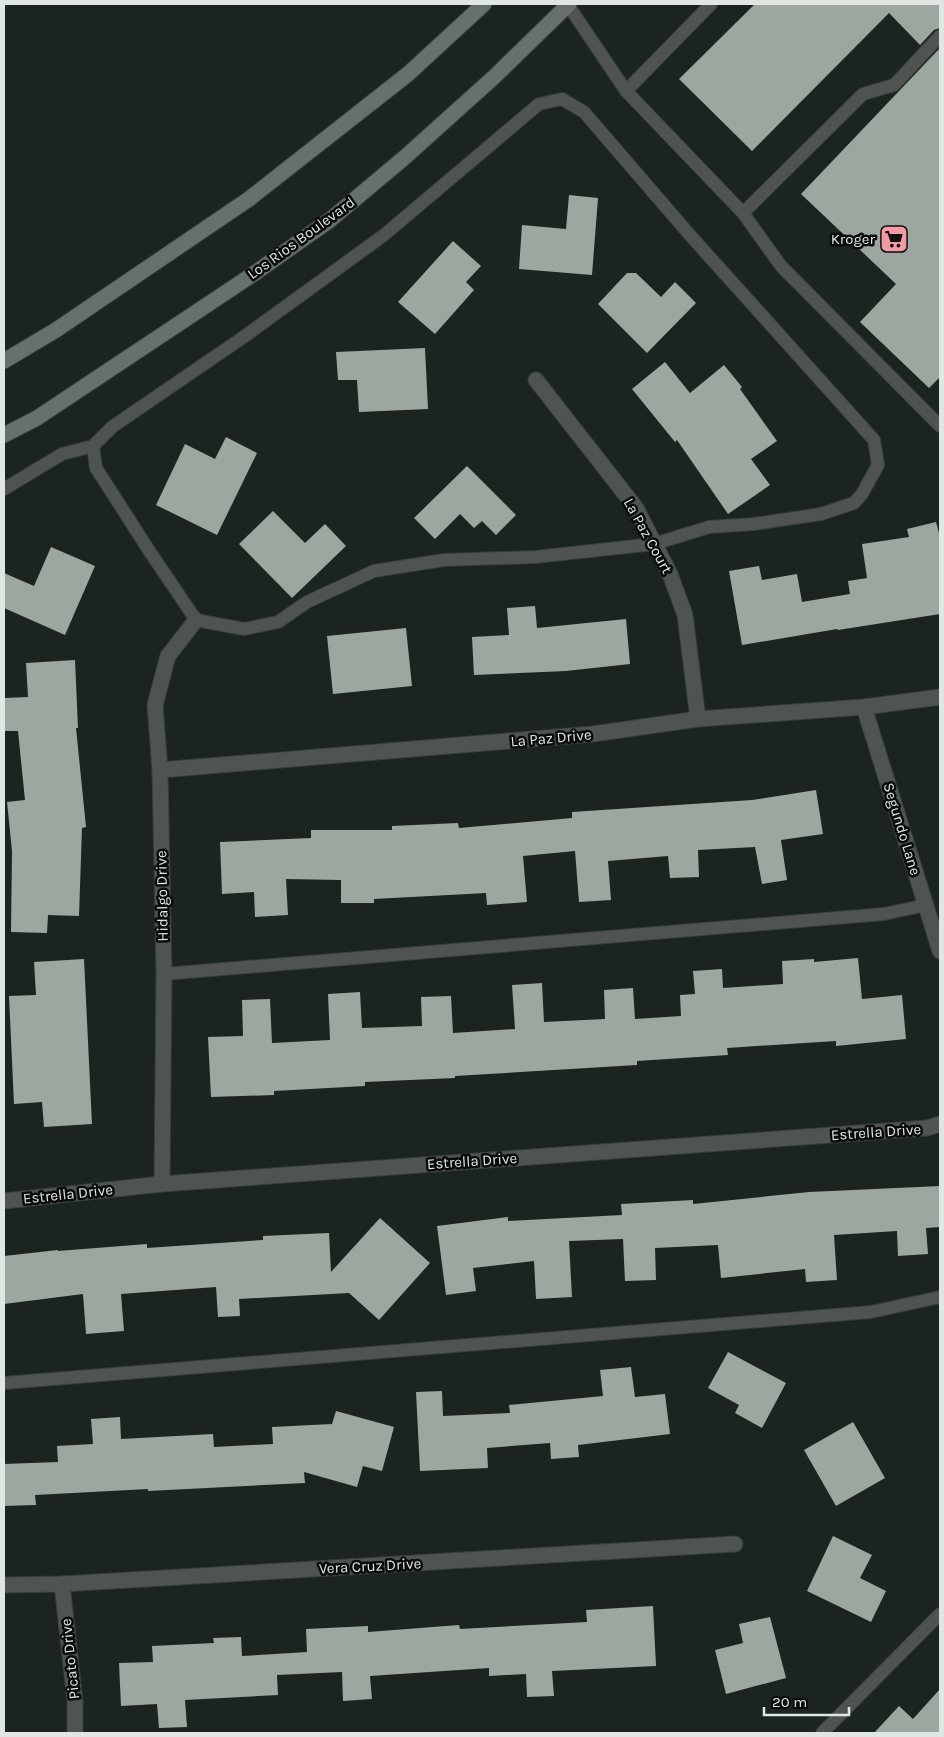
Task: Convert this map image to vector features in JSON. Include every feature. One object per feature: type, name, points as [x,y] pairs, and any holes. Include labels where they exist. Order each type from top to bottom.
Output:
[{"type":"main road","points":[[4,361],[56,330],[249,198],[408,74],[484,4]]},
{"type":"main road","name":"Los Rios Boulevard","points":[[4,436],[37,418],[330,220],[404,158],[487,83],[568,4]]},
{"type":"street","name":"La Paz Court","points":[[536,380],[636,508],[670,574],[685,615],[698,719]]},
{"type":"street","name":"Hidalgo Drive","points":[[162,1184],[164,974],[160,770],[155,705],[168,656],[196,620]]},
{"type":"street","name":"La Paz Drive","points":[[160,770],[593,734],[698,719],[864,707],[940,697]]},
{"type":"street","name":"Segundo Lane","points":[[864,707],[940,951]]},
{"type":"street","name":"Estrella Drive","points":[[4,1201],[162,1184],[927,1128],[940,1124]]},
{"type":"street","name":"Vera Cruz Drive","points":[[4,1585],[62,1584],[735,1544]]},
{"type":"street","name":"Picato Drive","points":[[62,1584],[75,1702],[75,1733]]},
{"type":"lane","points":[[568,4],[626,91],[743,213],[781,266],[940,426]]},
{"type":"lane","points":[[626,91],[711,4]]},
{"type":"lane","points":[[743,213],[862,94],[894,85],[940,36]]},
{"type":"lane","points":[[4,489],[62,454],[93,446],[112,427],[245,336],[384,235],[539,104],[562,98],[584,112],[689,234],[874,440],[878,465],[862,494],[854,503],[821,514],[754,524],[709,527],[654,544],[535,557],[444,560],[374,571],[307,602],[278,622],[244,629],[196,620],[96,468],[93,446]]},
{"type":"lane","points":[[164,974],[884,914],[926,905]]},
{"type":"lane","points":[[4,1383],[871,1312],[940,1297]]},
{"type":"lane","points":[[822,1733],[940,1614]]},
{"type":"building","points":[[755,4],[940,4],[940,28],[934,30],[920,45],[889,13],[752,151],[679,79]]},
{"type":"building","name":"Kroger","points":[[940,48],[940,377],[929,388],[860,322],[896,284],[801,194]]},
{"type":"building","points":[[569,195],[598,198],[592,275],[519,269],[522,225],[566,229]]},
{"type":"building","points":[[453,241],[481,266],[466,282],[474,290],[435,334],[398,302]]},
{"type":"building","points":[[627,273],[636,273],[661,297],[675,282],[696,303],[647,353],[598,304]]},
{"type":"building","points":[[425,348],[428,409],[359,412],[357,380],[338,380],[336,352]]},
{"type":"building","points":[[665,362],[690,393],[724,365],[742,387],[740,389],[777,441],[751,459],[770,485],[728,514],[677,440],[675,442],[632,389]]},
{"type":"building","points":[[226,437],[257,453],[217,535],[156,505],[185,444],[215,459]]},
{"type":"building","points":[[467,466],[516,515],[496,535],[482,521],[474,528],[460,514],[435,539],[414,518]]},
{"type":"building","points":[[273,511],[305,543],[325,524],[346,546],[292,598],[239,544]]},
{"type":"building","points":[[936,522],[940,537],[940,614],[742,645],[729,571],[759,566],[762,580],[797,574],[802,602],[850,594],[848,581],[867,578],[862,544],[909,537],[907,529]]},
{"type":"building","points":[[51,547],[95,566],[65,635],[4,608],[4,573],[34,586]]},
{"type":"building","points":[[535,606],[537,628],[626,619],[630,664],[566,671],[474,675],[472,637],[509,635],[507,608]]},
{"type":"building","points":[[406,628],[412,686],[333,694],[327,636]]},
{"type":"building","points":[[75,660],[78,728],[76,728],[86,827],[82,828],[79,916],[48,915],[47,933],[11,932],[12,851],[7,802],[25,800],[18,731],[4,731],[4,698],[28,697],[26,663]]},
{"type":"building","points":[[816,790],[823,834],[781,840],[787,880],[762,884],[755,847],[698,850],[699,877],[670,878],[668,856],[608,861],[611,900],[579,902],[575,851],[523,856],[527,902],[487,905],[486,893],[374,899],[374,903],[341,903],[341,880],[286,879],[288,915],[255,917],[254,892],[222,894],[220,842],[311,838],[311,830],[392,830],[392,826],[458,823],[459,828],[572,818],[572,812],[752,800]]},
{"type":"building","points":[[858,958],[862,999],[902,995],[906,1039],[836,1046],[836,1041],[727,1048],[728,1055],[637,1061],[637,1065],[455,1076],[455,1078],[365,1082],[365,1086],[274,1091],[274,1095],[211,1097],[208,1037],[243,1036],[242,1000],[270,999],[272,1043],[330,1040],[328,994],[360,992],[362,1028],[422,1026],[421,997],[451,996],[453,1033],[515,1029],[512,985],[542,983],[544,1022],[605,1019],[604,990],[633,988],[635,1019],[681,1016],[680,995],[695,994],[693,971],[722,969],[723,988],[783,984],[782,961],[814,959],[814,962]]},
{"type":"building","points":[[84,959],[92,1124],[44,1127],[42,1102],[14,1104],[9,996],[36,995],[34,962]]},
{"type":"building","points":[[940,1186],[940,1227],[926,1228],[928,1254],[898,1256],[897,1231],[834,1235],[837,1280],[806,1282],[805,1269],[721,1278],[718,1245],[655,1248],[656,1280],[625,1281],[623,1239],[569,1241],[572,1297],[536,1299],[534,1261],[473,1268],[476,1291],[446,1295],[437,1226],[508,1217],[508,1221],[622,1215],[621,1204],[693,1200],[693,1204],[809,1192]]},
{"type":"building","points":[[380,1218],[430,1263],[379,1320],[349,1293],[239,1299],[240,1316],[218,1317],[216,1287],[121,1294],[124,1331],[86,1334],[83,1294],[4,1304],[4,1256],[147,1244],[147,1248],[263,1240],[263,1236],[329,1233],[331,1272]]},
{"type":"building","points":[[728,1352],[786,1383],[762,1428],[735,1413],[739,1405],[708,1388]]},
{"type":"building","points":[[631,1367],[635,1397],[665,1394],[670,1434],[578,1445],[579,1457],[551,1459],[550,1443],[487,1448],[488,1468],[420,1471],[416,1392],[442,1391],[443,1416],[510,1413],[509,1405],[603,1396],[600,1370]]},
{"type":"building","points":[[336,1411],[394,1427],[382,1471],[363,1466],[357,1487],[304,1472],[305,1483],[35,1495],[36,1505],[4,1506],[4,1464],[58,1462],[57,1446],[93,1444],[91,1419],[120,1417],[121,1439],[213,1434],[214,1447],[273,1444],[272,1427],[332,1424]]},
{"type":"building","points":[[853,1422],[885,1478],[836,1506],[804,1450]]},
{"type":"building","points":[[833,1536],[872,1555],[860,1578],[886,1591],[871,1622],[807,1591]]},
{"type":"building","points":[[653,1606],[656,1666],[552,1671],[554,1696],[527,1697],[526,1674],[489,1676],[489,1668],[370,1676],[372,1699],[343,1701],[342,1672],[277,1675],[278,1695],[185,1700],[187,1727],[159,1728],[157,1704],[121,1706],[119,1663],[153,1662],[152,1646],[214,1643],[213,1638],[241,1637],[242,1656],[307,1652],[306,1629],[368,1626],[368,1632],[459,1625],[460,1629],[587,1622],[586,1610]]},
{"type":"building","points":[[770,1617],[786,1678],[726,1694],[715,1650],[743,1643],[739,1624]]},
{"type":"building","points":[[940,1689],[940,1733],[874,1733],[899,1706],[913,1719]]},
{"type":"place","name":"Kroger","points":[[894,239]]}]
